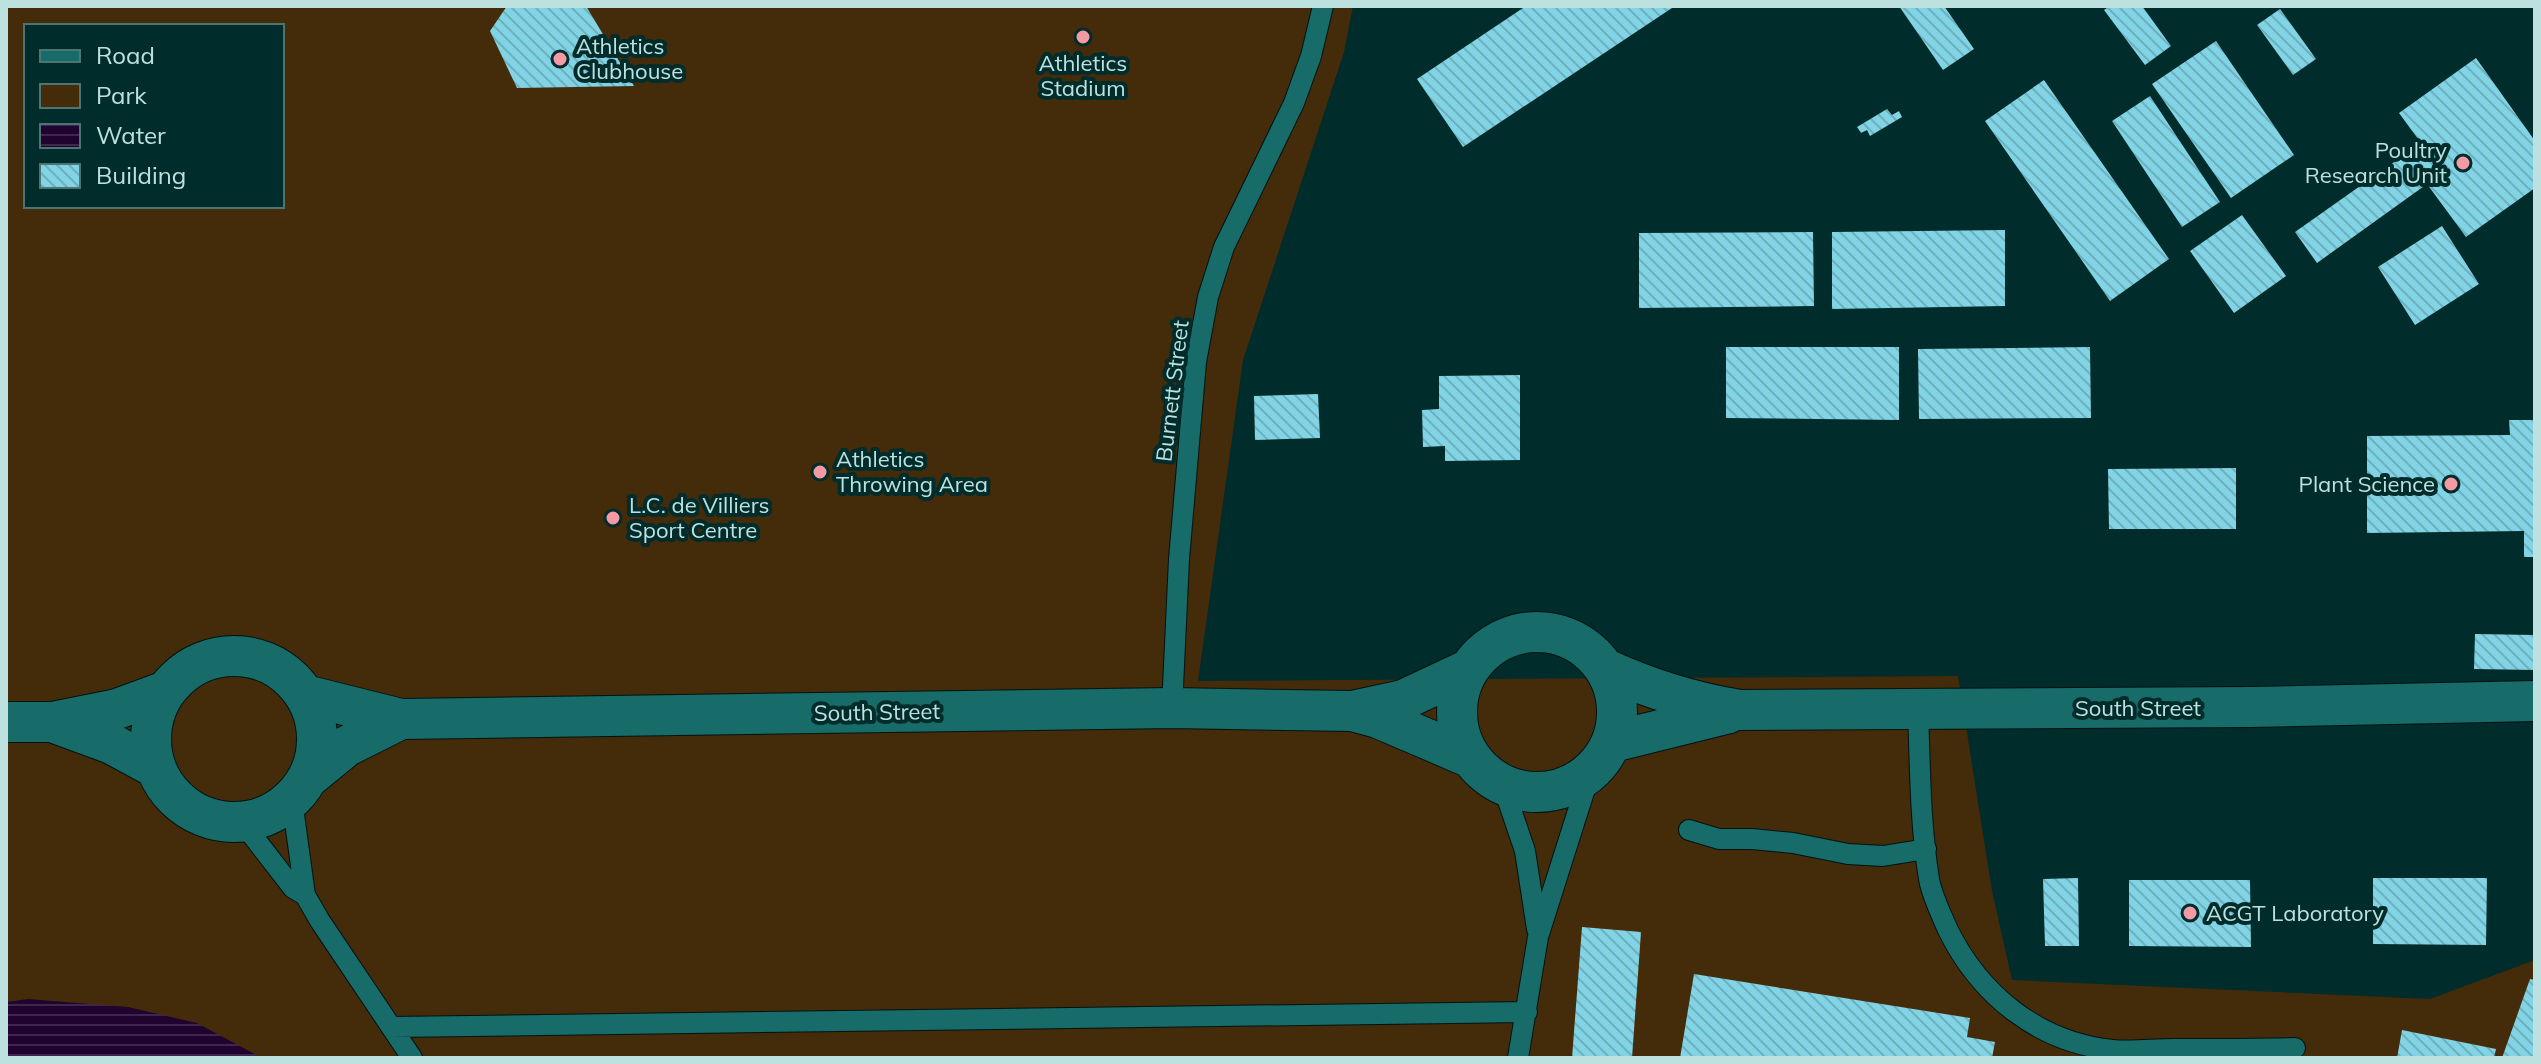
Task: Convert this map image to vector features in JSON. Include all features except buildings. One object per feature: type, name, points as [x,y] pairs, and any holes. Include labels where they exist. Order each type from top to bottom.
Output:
[{"type":"street","points":[[1547,632],[1569,638],[1589,651],[1604,668],[1613,685],[1617,704],[1617,723],[1601,758],[1571,786],[1549,792],[1526,792],[1503,786],[1484,774],[1469,757],[1459,736],[1456,714],[1458,691],[1467,670],[1482,653],[1502,639],[1524,633],[1547,632]]},
{"type":"street","points":[[237,656],[264,662],[287,675],[305,695],[316,720],[318,749],[301,788],[268,816],[242,822],[215,820],[190,810],[169,792],[156,768],[150,741],[154,715],[166,691],[186,672],[210,660],[237,656]]},
{"type":"street","name":"South Street","points":[[1604,668],[1668,694],[1740,710],[2251,707],[2535,701]]},
{"type":"street","name":"South Street","points":[[305,695],[401,719],[1172,708],[1352,711],[1403,700],[1467,670]]},
{"type":"street","points":[[6,722],[52,722],[117,709],[166,691]]},
{"type":"street","name":"South Street","points":[[1601,758],[1740,710]]},
{"type":"street","name":"South Street","points":[[1352,711],[1378,718],[1469,757]]},
{"type":"street","name":"South Street","points":[[301,788],[347,746],[401,719]]},
{"type":"street","points":[[52,722],[112,744],[156,768]]},
{"type":"lane","name":"Burnett Street","points":[[1172,708],[1179,559],[1196,362],[1208,297],[1224,247],[1294,103],[1311,56],[1323,6]]},
{"type":"lane","points":[[1918,709],[1929,882],[1961,956],[1984,985],[2011,1009],[2045,1032],[2112,1050],[2295,1048]]},
{"type":"lane","points":[[1518,1058],[1538,937],[1601,758]]},
{"type":"lane","points":[[1503,786],[1525,851],[1538,937]]},
{"type":"lane","points":[[301,788],[305,895],[412,1058]]},
{"type":"lane","points":[[242,822],[293,888],[305,895]]},
{"type":"lane","points":[[1689,830],[1719,839],[1780,842],[1848,854],[1883,856],[1926,849]]},
{"type":"lane","points":[[392,1027],[1527,1012]]},
{"type":"green space","name":"L.C. de Villiers Sport Centre","points":[[6,6],[1353,6],[1344,52],[1243,360],[1198,681],[1958,676],[1992,891],[2012,980],[2430,999],[2535,960],[2535,1058],[6,1058]]},
{"type":"water","points":[[28,999],[128,1007],[197,1023],[262,1058],[6,1058],[6,1002]]},
{"type":"place","name":"Athletics Stadium","points":[[1083,37]]},
{"type":"place","name":"Athletics Clubhouse","points":[[560,59]]},
{"type":"place","name":"Poultry Research Unit","points":[[2463,163]]},
{"type":"place","name":"Athletics Throwing Area","points":[[820,472]]},
{"type":"place","name":"Plant Science","points":[[2451,484]]},
{"type":"place","name":"L.C. de Villiers Sport Centre","points":[[613,518]]},
{"type":"place","name":"ACGT Laboratory","points":[[2190,913]]}]
